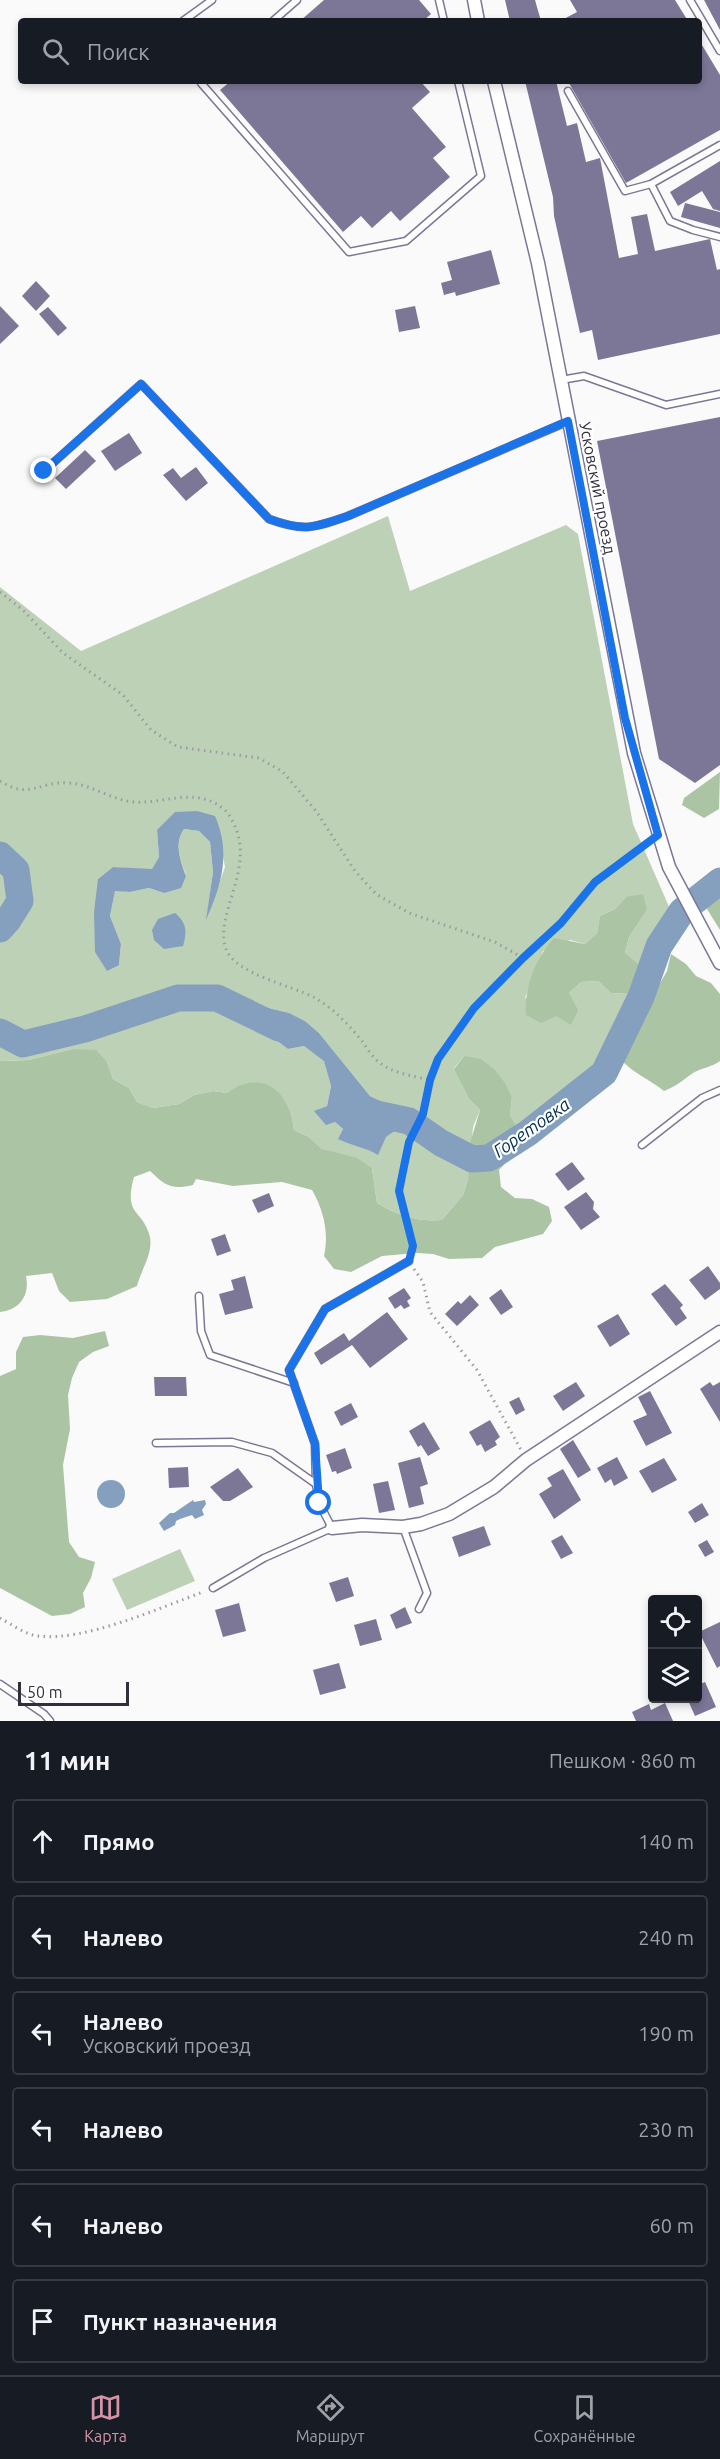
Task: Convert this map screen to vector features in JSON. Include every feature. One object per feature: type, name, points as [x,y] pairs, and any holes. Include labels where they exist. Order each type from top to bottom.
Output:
[{"type":"street","points":[[474,0],[477,18]]},
{"type":"street","name":"Усковский проезд","points":[[495,84],[538,263],[625,718],[658,835],[684,898],[720,963]]},
{"type":"street","points":[[332,1527],[362,1525],[403,1527],[421,1524],[449,1514],[494,1487],[526,1460],[720,1332]]},
{"type":"lane","points":[[276,18],[297,0]]},
{"type":"lane","points":[[439,0],[443,18]]},
{"type":"lane","points":[[690,0],[701,18]]},
{"type":"lane","points":[[187,18],[207,1]]},
{"type":"lane","points":[[702,20],[720,51]]},
{"type":"lane","points":[[202,84],[349,252],[406,241],[481,176],[459,84]]},
{"type":"lane","points":[[568,91],[625,192],[651,184],[720,145]]},
{"type":"lane","points":[[651,184],[670,221],[720,237]]},
{"type":"lane","points":[[561,380],[584,376],[666,405],[720,394]]},
{"type":"lane","points":[[44,471],[141,384],[269,519],[291,527],[313,528],[348,516],[568,421]]},
{"type":"lane","points":[[642,1145],[702,1098],[720,1090]]},
{"type":"lane","points":[[213,1588],[264,1558],[332,1527],[319,1503],[315,1444],[289,1370],[325,1309],[409,1261]]},
{"type":"lane","points":[[199,1296],[201,1331],[210,1354],[294,1383]]},
{"type":"lane","points":[[156,1443],[232,1442],[272,1453],[316,1484]]},
{"type":"lane","points":[[403,1527],[427,1593],[419,1609]]},
{"type":"lane","points":[[0,1684],[44,1714],[50,1721]]},
{"type":"path","points":[[0,592],[23,610],[63,653],[123,694],[151,730],[178,747],[259,758],[283,772],[316,811],[355,871],[376,894],[409,913],[495,942],[523,958]]},
{"type":"path","points":[[0,781],[14,789],[33,790],[50,783],[72,783],[112,798],[133,802],[182,796],[202,797],[223,807],[233,822],[241,842],[241,863],[224,932],[226,949],[234,960],[244,968],[312,996],[332,1008],[379,1063],[430,1080]]},
{"type":"path","points":[[526,1460],[477,1370],[430,1312],[423,1282],[409,1261],[413,1246],[399,1191],[409,1142],[423,1114],[430,1080],[438,1059],[474,1008],[561,923],[595,882],[658,835]]},
{"type":"path","points":[[0,1618],[36,1636],[60,1636],[108,1626],[213,1588]]},
{"type":"green space","points":[[388,516],[410,591],[566,525],[578,534],[633,824],[670,909],[670,914],[659,925],[640,982],[605,1054],[568,1095],[519,1131],[510,1115],[512,1098],[464,1056],[454,1068],[469,1099],[480,1110],[473,1127],[468,1179],[463,1195],[442,1220],[408,1217],[377,1203],[372,1168],[322,1149],[309,1137],[294,1130],[292,1116],[281,1095],[263,1084],[252,1083],[240,1086],[227,1093],[213,1091],[194,1095],[179,1104],[153,1108],[137,1102],[129,1088],[113,1079],[107,1062],[72,1049],[29,1060],[0,1061],[0,587],[81,651]],"holes":[[[215,816],[225,867],[207,917],[213,872],[210,842],[199,831],[184,829],[179,846],[180,858],[186,875],[164,893],[149,888],[130,892],[115,890],[110,916],[121,944],[119,965],[98,879],[113,867],[152,870],[159,857],[157,830]],[[626,897],[647,910],[629,937],[625,953],[635,980],[628,994],[611,993],[598,981],[581,982],[569,993],[525,998],[543,951],[570,940],[585,944],[597,933],[600,916],[615,909]],[[241,1001],[288,1013],[305,1021],[319,1033],[370,1096],[413,1119],[386,1137],[369,1144],[360,1145],[339,1138],[343,1129],[315,1111],[327,1106],[331,1086],[324,1060],[304,1046],[288,1049],[254,1024],[246,1023],[245,1006]]]},
{"type":"green space","points":[[720,772],[719,809],[704,818],[682,805],[684,798]]},
{"type":"green space","points":[[643,894],[647,910],[629,937],[625,953],[638,964],[635,980],[628,994],[611,993],[598,981],[581,982],[569,993],[578,1010],[571,1025],[556,1016],[541,1023],[526,1015],[527,994],[533,973],[554,938],[585,944],[597,933],[600,916],[615,909],[626,897]]},
{"type":"green space","points":[[715,894],[720,894],[720,930],[707,909]]},
{"type":"green space","points":[[671,954],[686,964],[696,976],[711,983],[720,994],[720,1061],[693,1073],[664,1091],[622,1061],[625,1045],[636,1031],[642,1015],[667,971]]},
{"type":"green space","points":[[72,1049],[96,1050],[107,1062],[113,1079],[129,1088],[137,1102],[153,1108],[179,1104],[194,1095],[213,1091],[227,1093],[252,1082],[272,1087],[287,1105],[292,1116],[294,1130],[309,1137],[322,1149],[357,1158],[372,1168],[377,1203],[408,1217],[424,1220],[442,1220],[463,1195],[468,1179],[470,1143],[480,1110],[469,1099],[454,1069],[464,1056],[481,1059],[495,1070],[505,1083],[512,1098],[510,1115],[519,1131],[521,1147],[499,1170],[501,1187],[515,1198],[532,1199],[549,1207],[552,1221],[543,1234],[495,1247],[482,1258],[449,1259],[433,1254],[416,1253],[382,1256],[351,1272],[334,1269],[324,1256],[326,1239],[324,1222],[320,1206],[312,1190],[282,1182],[233,1186],[196,1179],[193,1185],[174,1187],[160,1180],[150,1171],[134,1177],[131,1190],[132,1206],[143,1221],[150,1237],[148,1256],[137,1286],[107,1299],[70,1302],[59,1291],[52,1273],[26,1276],[25,1295],[22,1300],[13,1308],[0,1312],[0,1061],[29,1060]]},
{"type":"green space","points":[[105,1331],[109,1346],[93,1352],[79,1362],[72,1378],[68,1395],[70,1429],[63,1465],[69,1542],[79,1557],[95,1562],[91,1578],[83,1593],[85,1607],[70,1614],[52,1616],[0,1588],[0,1376],[16,1369],[16,1352],[23,1337],[40,1335],[73,1338]]},
{"type":"green space","points":[[180,1549],[195,1581],[127,1610],[112,1579]]},
{"type":"water","points":[[197,811],[215,816],[223,843],[220,881],[206,920],[213,872],[210,842],[199,831],[184,829],[179,840],[180,858],[186,876],[181,888],[164,893],[149,888],[130,892],[115,891],[110,916],[121,944],[119,965],[107,971],[95,952],[94,912],[98,879],[113,867],[152,869],[159,857],[157,830],[175,812]]},
{"type":"water","points":[[175,913],[182,920],[185,928],[183,946],[164,949],[154,940],[152,930],[158,919]]},
{"type":"water","points":[[240,1001],[289,1013],[305,1021],[319,1033],[370,1096],[414,1118],[386,1137],[378,1155],[338,1139],[343,1129],[335,1122],[326,1125],[314,1111],[327,1106],[331,1086],[324,1061],[304,1046],[288,1049],[254,1024],[246,1023],[245,1006]]},
{"type":"water","points":[[111,1480],[121,1484],[125,1494],[121,1504],[111,1508],[101,1504],[97,1494],[101,1484]]},
{"type":"water","points":[[193,1500],[194,1502],[205,1500],[206,1504],[202,1510],[204,1515],[195,1519],[192,1515],[180,1519],[164,1531],[159,1523],[170,1513],[174,1513]]},
{"type":"building","points":[[324,0],[419,0],[431,14],[426,18],[303,18]]},
{"type":"building","points":[[505,0],[535,0],[540,18],[509,18]]},
{"type":"building","points":[[570,0],[675,0],[686,18],[566,18],[577,12]]},
{"type":"building","points":[[704,0],[720,0],[720,30]]},
{"type":"building","points":[[702,45],[720,75],[720,130],[626,183],[570,84],[702,84]]},
{"type":"building","points":[[227,84],[423,84],[430,92],[412,108],[446,147],[433,158],[450,177],[400,221],[391,211],[372,228],[361,216],[343,232],[220,90]]},
{"type":"building","points":[[526,84],[557,84],[567,126],[577,123],[586,162],[600,158],[619,258],[638,254],[631,217],[647,214],[655,251],[710,239],[717,270],[720,269],[720,334],[598,360],[592,330],[580,333],[554,216],[553,197]]},
{"type":"building","points":[[720,161],[720,211],[713,209],[702,191],[678,206],[670,192]]},
{"type":"building","points":[[685,203],[720,212],[720,228],[681,217]]},
{"type":"building","points":[[491,250],[500,284],[456,296],[455,292],[444,295],[441,283],[452,280],[447,262]]},
{"type":"building","points":[[36,281],[50,296],[36,311],[22,296]]},
{"type":"building","points":[[0,306],[19,326],[0,344]]},
{"type":"building","points":[[415,306],[420,328],[399,332],[395,310]]},
{"type":"building","points":[[48,307],[67,328],[58,336],[39,314]]},
{"type":"building","points":[[720,417],[720,765],[695,783],[659,759],[597,441]]},
{"type":"building","points":[[129,433],[142,453],[115,471],[101,451]]},
{"type":"building","points":[[85,450],[96,461],[66,489],[55,478]]},
{"type":"building","points":[[196,467],[208,483],[186,501],[163,475],[173,468],[181,478]]},
{"type":"building","points":[[572,1162],[585,1179],[568,1191],[555,1174]]},
{"type":"building","points":[[586,1192],[594,1202],[593,1209],[600,1217],[581,1230],[564,1207]]},
{"type":"building","points":[[269,1193],[274,1206],[258,1213],[252,1200]]},
{"type":"building","points":[[225,1234],[231,1251],[217,1256],[211,1239]]},
{"type":"building","points":[[708,1266],[720,1283],[720,1289],[705,1300],[689,1280]]},
{"type":"building","points":[[245,1276],[253,1308],[225,1315],[219,1294],[234,1290],[231,1280]]},
{"type":"building","points":[[665,1284],[683,1305],[680,1308],[687,1318],[676,1326],[651,1294]]},
{"type":"building","points":[[404,1288],[411,1298],[407,1301],[410,1306],[404,1309],[401,1305],[395,1309],[388,1298]]},
{"type":"building","points":[[501,1289],[513,1307],[501,1315],[489,1298]]},
{"type":"building","points":[[470,1295],[479,1305],[457,1326],[445,1314],[458,1301],[461,1304]]},
{"type":"building","points":[[387,1312],[408,1339],[370,1368],[352,1345],[321,1365],[314,1353],[344,1333],[349,1341]]},
{"type":"building","points":[[618,1314],[630,1334],[610,1347],[597,1326]]},
{"type":"building","points":[[154,1377],[186,1377],[187,1396],[155,1396]]},
{"type":"building","points":[[576,1382],[585,1396],[563,1411],[553,1396]]},
{"type":"building","points":[[710,1382],[713,1386],[720,1382],[720,1422],[700,1389]]},
{"type":"building","points":[[650,1391],[672,1433],[646,1446],[633,1421],[647,1415],[638,1397]]},
{"type":"building","points":[[519,1397],[525,1410],[516,1415],[509,1402]]},
{"type":"building","points":[[351,1403],[358,1417],[341,1426],[334,1412]]},
{"type":"building","points":[[490,1420],[500,1437],[495,1441],[497,1445],[485,1452],[481,1444],[477,1446],[469,1432]]},
{"type":"building","points":[[424,1422],[440,1449],[428,1456],[421,1445],[418,1447],[409,1431]]},
{"type":"building","points":[[573,1440],[591,1470],[578,1478],[560,1449]]},
{"type":"building","points":[[345,1448],[352,1468],[337,1474],[336,1471],[332,1472],[326,1455]]},
{"type":"building","points":[[420,1457],[428,1484],[420,1487],[424,1504],[409,1508],[398,1463]]},
{"type":"building","points":[[617,1457],[628,1478],[614,1486],[611,1479],[605,1483],[597,1468]]},
{"type":"building","points":[[664,1458],[677,1480],[652,1493],[639,1471]]},
{"type":"building","points":[[188,1467],[189,1487],[169,1488],[168,1468]]},
{"type":"building","points":[[238,1468],[253,1487],[230,1501],[223,1501],[210,1487]]},
{"type":"building","points":[[563,1469],[581,1500],[554,1519],[539,1494],[552,1486],[547,1478]]},
{"type":"building","points":[[388,1481],[395,1510],[379,1513],[373,1484]]},
{"type":"building","points":[[702,1503],[709,1515],[695,1523],[688,1512]]},
{"type":"building","points":[[484,1526],[491,1545],[459,1557],[452,1537]]},
{"type":"building","points":[[562,1535],[573,1553],[561,1559],[551,1541]]},
{"type":"building","points":[[707,1540],[714,1552],[705,1557],[698,1545]]},
{"type":"building","points":[[348,1577],[354,1596],[336,1602],[329,1583]]},
{"type":"building","points":[[239,1603],[246,1631],[223,1637],[215,1610]]},
{"type":"building","points":[[405,1607],[412,1623],[396,1629],[390,1615]]},
{"type":"building","points":[[376,1619],[382,1640],[360,1646],[354,1625]]},
{"type":"building","points":[[720,1622],[720,1666],[717,1668],[702,1638],[702,1631]]},
{"type":"building","points":[[339,1663],[346,1688],[320,1695],[313,1670]]},
{"type":"building","points":[[705,1682],[716,1707],[695,1716],[689,1703],[702,1703],[702,1683]]},
{"type":"building","points":[[665,1703],[673,1721],[636,1721],[632,1712],[649,1704],[651,1710]]},
{"type":"waterway","name":"Горетовка","points":[[0,855],[16,870],[20,901],[0,929]]},
{"type":"waterway","name":"Горетовка","points":[[372,1113],[409,1121],[441,1143],[472,1159],[489,1158],[528,1133],[604,1073],[641,997],[659,946],[682,911],[720,881]]},
{"type":"waterway","name":"Горетовка","points":[[0,1032],[23,1044],[85,1029],[178,998],[217,998],[279,1028]]},
{"type":"route","points":[[44,471],[141,384],[269,519],[291,527],[313,528],[348,516],[568,421],[625,718],[658,835],[624,858],[595,882],[561,923],[474,1008],[438,1059],[430,1080],[423,1114],[409,1142],[399,1191],[413,1246],[409,1261],[325,1309],[289,1370],[315,1444],[319,1503]]}]
